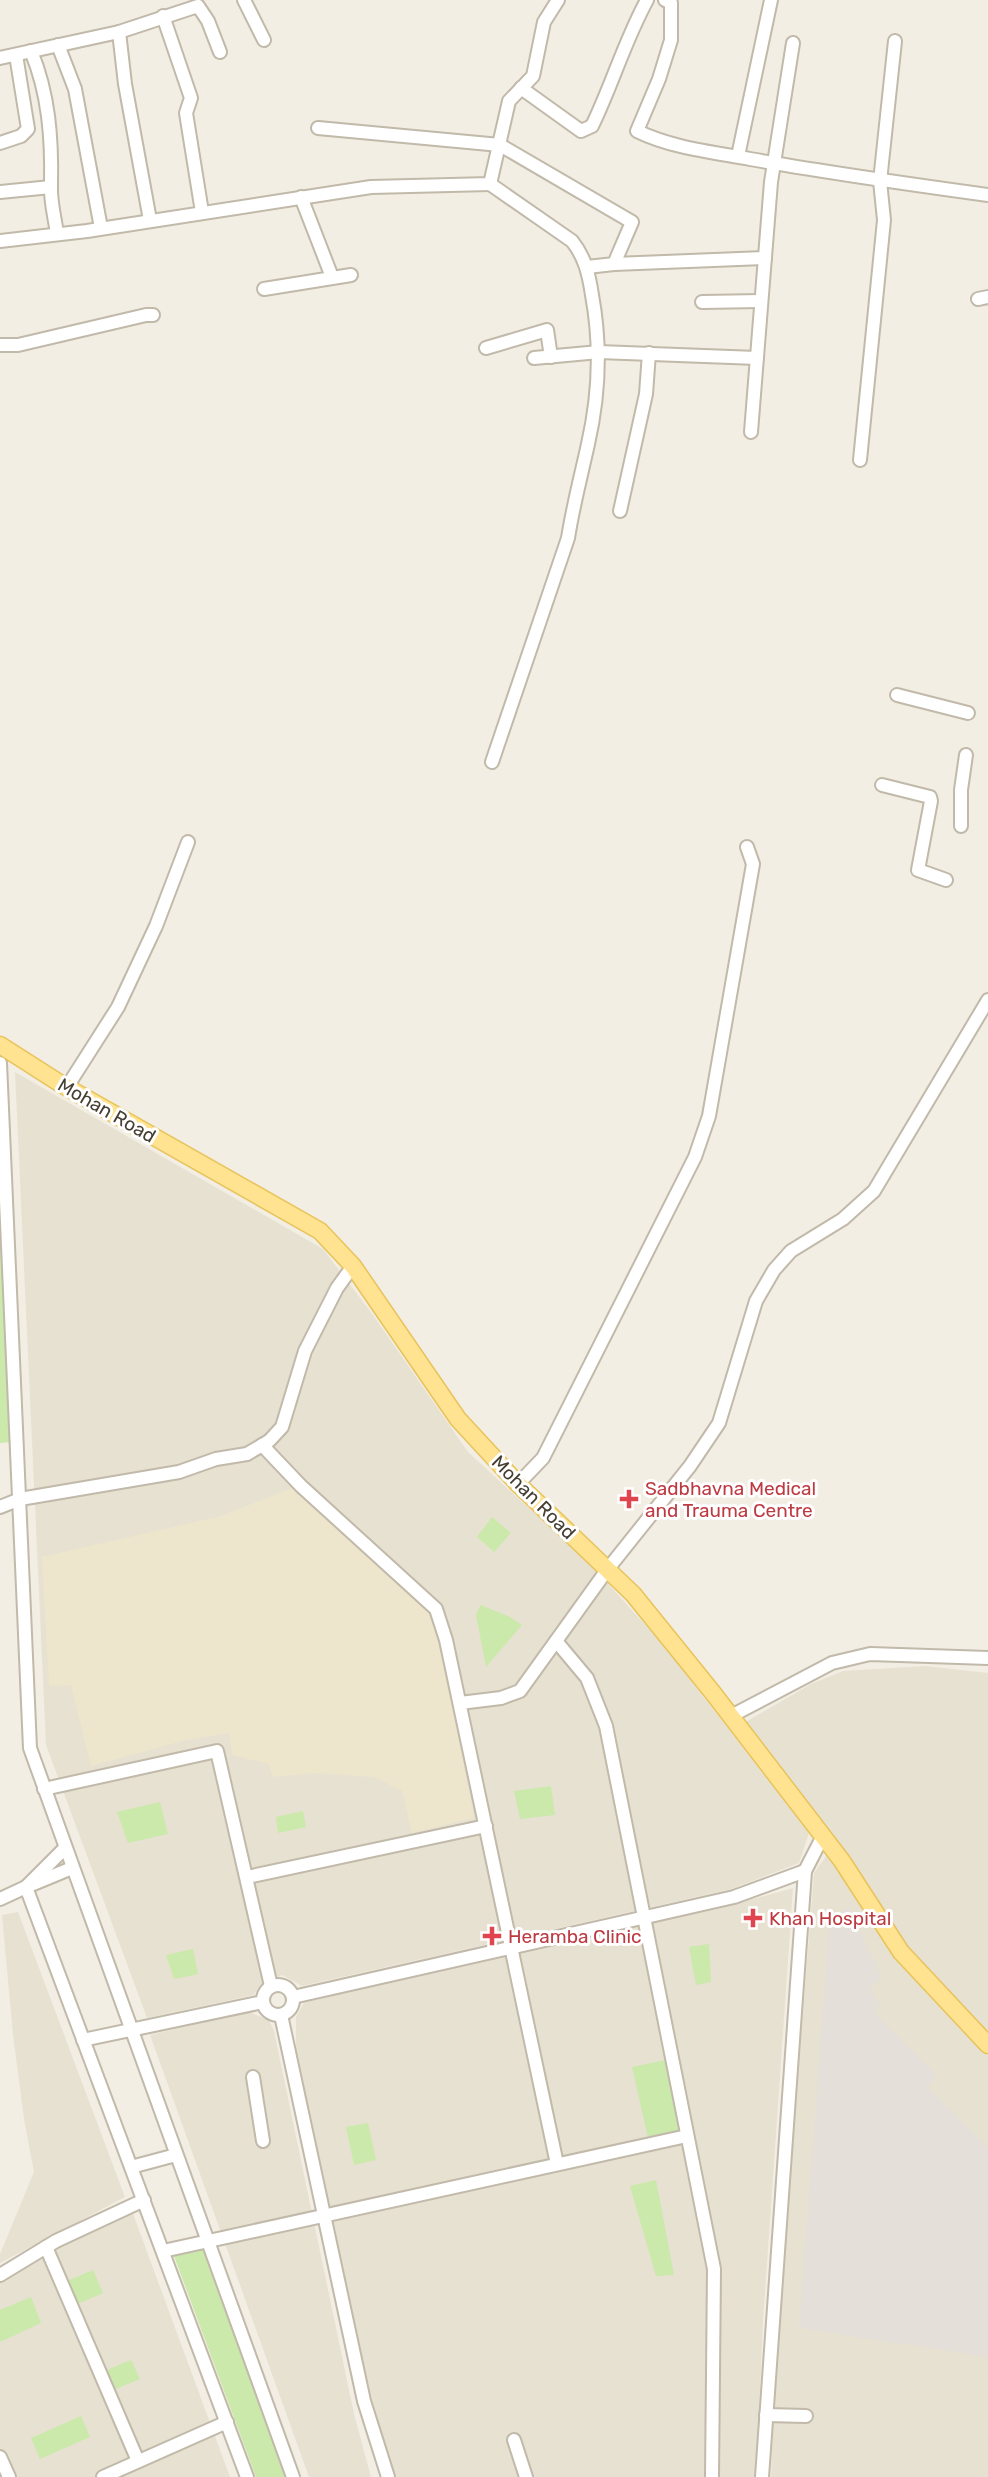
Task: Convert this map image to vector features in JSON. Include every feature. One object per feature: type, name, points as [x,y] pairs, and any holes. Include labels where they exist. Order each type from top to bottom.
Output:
[{"type":"main road","name":"Mohan Road","points":[[0,1045],[67,1087],[320,1231],[353,1266],[458,1419],[518,1484],[633,1594],[842,1861],[901,1952],[988,2045]]},
{"type":"street","points":[[244,0],[264,40]]},
{"type":"street","points":[[491,184],[509,100],[533,76],[544,22],[558,0]]},
{"type":"street","points":[[521,89],[581,131],[592,126],[647,0]]},
{"type":"street","points":[[665,0],[671,3],[671,40],[659,79],[637,131],[659,142],[774,163],[880,181],[988,195]]},
{"type":"street","points":[[737,156],[771,0]]},
{"type":"street","points":[[0,58],[119,32],[198,6],[208,21],[220,52]]},
{"type":"street","points":[[163,16],[191,98],[186,113],[202,212]]},
{"type":"street","points":[[119,32],[125,83],[150,220]]},
{"type":"street","points":[[860,460],[884,220],[880,181],[895,41]]},
{"type":"street","points":[[751,432],[774,163],[793,43]]},
{"type":"street","points":[[58,45],[75,89],[101,228]]},
{"type":"street","points":[[31,51],[41,76],[50,128],[51,187],[57,234]]},
{"type":"street","points":[[0,143],[21,136],[28,129],[16,55]]},
{"type":"street","points":[[318,128],[500,145],[632,222],[614,264]]},
{"type":"street","points":[[0,241],[370,187],[491,184],[572,241],[587,267],[596,314],[599,352],[589,442],[573,505],[568,538],[492,762]]},
{"type":"street","points":[[0,192],[51,187]]},
{"type":"street","points":[[301,197],[332,277]]},
{"type":"street","points":[[587,267],[765,258]]},
{"type":"street","points":[[264,289],[351,275]]},
{"type":"street","points":[[702,302],[761,301]]},
{"type":"street","points":[[0,345],[18,345],[153,315]]},
{"type":"street","points":[[486,348],[547,330],[551,357]]},
{"type":"street","points":[[534,358],[599,352],[757,358]]},
{"type":"street","points":[[620,511],[646,394],[649,353]]},
{"type":"street","points":[[897,695],[968,713]]},
{"type":"street","points":[[961,826],[961,790],[966,755]]},
{"type":"street","points":[[882,785],[930,797],[918,870],[946,880]]},
{"type":"street","points":[[67,1087],[118,1007],[156,926],[188,842]]},
{"type":"street","points":[[518,1484],[543,1458],[695,1157],[709,1115],[753,864],[747,847]]},
{"type":"street","points":[[460,1703],[501,1698],[520,1691],[607,1570],[690,1466],[719,1423],[756,1301],[774,1270],[791,1251],[844,1219],[874,1191],[988,1000]]},
{"type":"street","points":[[0,1063],[30,1748],[293,2477]]},
{"type":"street","points":[[0,1507],[19,1499],[179,1472],[216,1459],[247,1454],[262,1445],[282,1427],[305,1351],[337,1288],[353,1266]]},
{"type":"street","points":[[262,1445],[300,1486],[436,1609],[460,1703],[557,2164]]},
{"type":"street","points":[[556,1641],[587,1678],[606,1726],[714,2269],[712,2477]]},
{"type":"street","points":[[731,1716],[832,1663],[870,1654],[988,1658]]},
{"type":"street","points":[[44,1789],[217,1751],[271,1986]]},
{"type":"street","points":[[247,1877],[485,1826]]},
{"type":"street","points":[[762,2477],[805,1871],[823,1836]]},
{"type":"street","points":[[26,1887],[65,1848]]},
{"type":"street","points":[[0,1899],[72,1868]]},
{"type":"street","points":[[293,1997],[734,1897],[805,1871]]},
{"type":"street","points":[[26,1887],[247,2477]]},
{"type":"street","points":[[271,1986],[284,1986],[293,1997],[289,2010],[281,2015],[267,2011],[263,2002],[264,1993],[271,1986]]},
{"type":"street","points":[[83,2040],[263,2002]]},
{"type":"street","points":[[281,2015],[364,2401],[388,2477]]},
{"type":"street","points":[[253,2077],[263,2141]]},
{"type":"street","points":[[163,2251],[687,2136]]},
{"type":"street","points":[[131,2167],[176,2155]]},
{"type":"street","points":[[0,2275],[46,2247],[144,2200]]},
{"type":"street","points":[[46,2247],[138,2461]]},
{"type":"street","points":[[766,2415],[806,2416]]},
{"type":"street","points":[[103,2477],[227,2422]]},
{"type":"street","points":[[514,2440],[526,2477]]},
{"type":"street","points":[[0,2456],[9,2477]]},
{"type":"shaded area","points":[[15,1072],[323,1249],[373,1315],[468,1452],[594,1568],[665,1647],[809,1833],[799,1863],[731,1889],[302,1986],[282,1975],[260,1985],[254,1995],[147,2018],[46,1745]]},
{"type":"shaded area","points":[[295,1487],[428,1611],[439,1638],[474,1818],[412,1833],[402,1791],[374,1777],[314,1773],[273,1777],[268,1764],[232,1755],[229,1733],[186,1740],[91,1766],[71,1685],[49,1686],[42,1557],[221,1516]]},
{"type":"shaded area","points":[[925,1666],[988,1673],[988,2033],[909,1949],[830,1832],[744,1723],[811,1684],[843,1671]]},
{"type":"shaded area","points":[[826,1856],[847,1878],[895,1959],[988,2056],[988,2477],[771,2477],[775,2368],[814,1873]]},
{"type":"shaded area","points":[[793,1888],[763,2322],[756,2477],[395,2477],[371,2396],[296,2055],[296,2017],[304,2003],[524,1949],[718,1909]]},
{"type":"shaded area","points":[[849,1908],[881,1977],[869,1988],[881,2006],[874,2013],[936,2074],[928,2087],[988,2149],[988,2357],[799,2328],[830,1916]]},
{"type":"shaded area","points":[[18,1912],[125,2197],[0,2263],[0,2254],[34,2172],[13,2035],[2,1915]]},
{"type":"shaded area","points":[[248,2012],[269,2020],[274,2031],[354,2414],[371,2477],[309,2477],[150,2035]]},
{"type":"shaded area","points":[[132,2211],[230,2477],[0,2477],[0,2279],[53,2247]]},
{"type":"green space","points":[[0,1226],[13,1442],[0,1443]]},
{"type":"green space","points":[[492,1517],[511,1533],[494,1552],[477,1537]]},
{"type":"green space","points":[[481,1605],[522,1625],[486,1667],[476,1614]]},
{"type":"green space","points":[[551,1786],[555,1815],[520,1819],[514,1791]]},
{"type":"green space","points":[[160,1802],[168,1834],[128,1843],[117,1812]]},
{"type":"green space","points":[[303,1811],[306,1827],[278,1833],[276,1817]]},
{"type":"green space","points":[[709,1944],[711,1982],[696,1985],[689,1947]]},
{"type":"green space","points":[[193,1949],[198,1974],[174,1979],[166,1955]]},
{"type":"green space","points":[[670,2059],[685,2135],[649,2142],[632,2067]]},
{"type":"green space","points":[[368,2123],[376,2160],[354,2165],[346,2127]]},
{"type":"green space","points":[[656,2180],[674,2275],[656,2276],[630,2186]]},
{"type":"green space","points":[[203,2249],[287,2477],[256,2477],[174,2256]]},
{"type":"green space","points":[[93,2270],[103,2293],[77,2304],[67,2281]]},
{"type":"green space","points":[[31,2297],[41,2323],[0,2342],[0,2310]]},
{"type":"green space","points":[[131,2360],[140,2379],[113,2390],[105,2371]]},
{"type":"green space","points":[[81,2416],[90,2437],[40,2459],[31,2438]]},
{"type":"place","name":"Sadbhavna Medical and Trauma Centre","points":[[629,1499]]},
{"type":"place","name":"Khan Hospital","points":[[753,1918]]},
{"type":"place","name":"Heramba Clinic","points":[[492,1936]]}]
